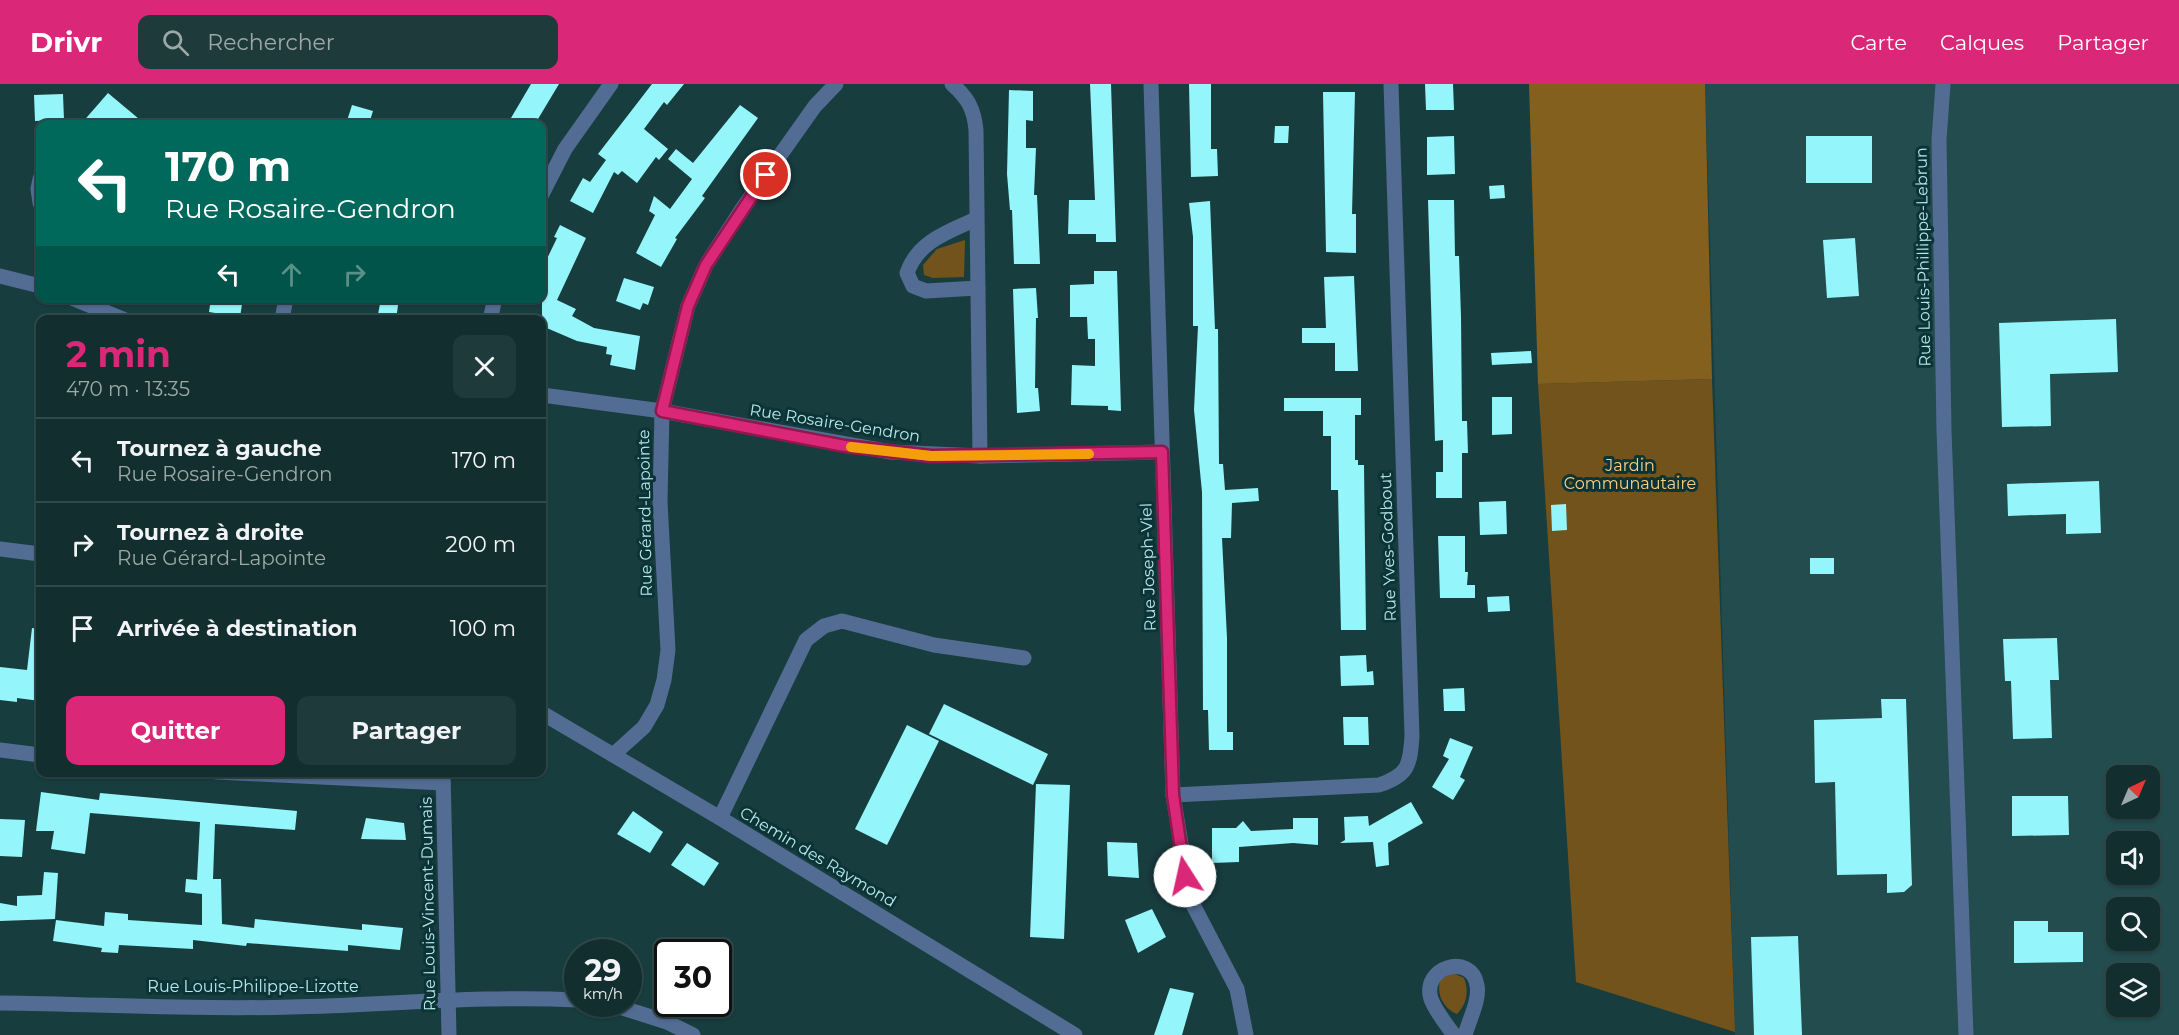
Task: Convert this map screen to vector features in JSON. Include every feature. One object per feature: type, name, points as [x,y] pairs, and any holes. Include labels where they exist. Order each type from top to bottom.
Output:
[{"type":"street","points":[[546,186],[565,149],[611,84]]},
{"type":"street","name":"Rue Gérard-Lapointe","points":[[613,755],[644,727],[657,705],[664,680],[668,650],[660,502],[662,411],[688,306],[706,265],[815,106],[836,84]]},
{"type":"street","points":[[952,84],[963,94],[974,110],[980,456]]},
{"type":"street","name":"Rue Joseph-Viel","points":[[1150,84],[1173,795],[1190,899],[1237,989],[1246,1035]]},
{"type":"street","name":"Rue Yves-Godbout","points":[[1173,795],[1379,785],[1398,778],[1410,763],[1412,736],[1391,84]]},
{"type":"street","name":"Rue Louis-Phillippe-Lebrun","points":[[1943,84],[1939,140],[1944,430],[1966,1035]]},
{"type":"street","points":[[976,219],[928,243],[912,259],[907,273],[913,286],[926,291],[978,288]]},
{"type":"street","points":[[0,276],[36,285]]},
{"type":"street","points":[[84,303],[113,315]]},
{"type":"street","name":"Rue Rosaire-Gendron","points":[[546,396],[662,411],[845,446],[931,456],[1162,452]]},
{"type":"street","points":[[0,549],[36,554]]},
{"type":"street","points":[[720,818],[806,640],[824,626],[842,621],[934,645],[1024,658]]},
{"type":"street","name":"Chemin des Raymond","points":[[546,715],[720,818],[1055,1029],[1075,1035]]},
{"type":"street","points":[[0,750],[36,754]]},
{"type":"street","points":[[405,777],[443,778]]},
{"type":"street","name":"Rue Louis-Vincent-Dumais","points":[[443,778],[448,1035]]},
{"type":"street","points":[[1454,1035],[1431,997],[1431,982],[1441,969],[1450,966],[1462,967],[1472,974],[1477,984],[1478,994],[1465,1035]]},
{"type":"street","name":"Rue Louis-Philippe-Lizotte","points":[[0,1003],[290,1007],[447,999],[523,997],[564,999]]},
{"type":"street","points":[[642,1014],[667,1022],[693,1035]]},
{"type":"shaded area","points":[[1529,84],[1705,84],[1712,379],[1538,384]]},
{"type":"shaded area","points":[[1705,84],[2179,84],[2179,1035],[1735,1035]]},
{"type":"green space","points":[[965,240],[964,277],[933,278],[924,275],[923,265],[937,249]]},
{"type":"green space","name":"Jardin Communautaire","points":[[1712,379],[1735,1032],[1576,982],[1538,384]]},
{"type":"green space","points":[[1453,973],[1464,978],[1466,988],[1465,1002],[1457,1014],[1452,1012],[1442,1000],[1439,990],[1441,979]]},
{"type":"building","points":[[531,84],[559,84],[537,120],[511,118]]},
{"type":"building","points":[[652,84],[684,84],[667,105],[664,102],[644,129],[668,149],[659,160],[656,157],[637,183],[622,171],[618,175],[614,172],[593,213],[570,201],[583,178],[590,182],[606,160],[598,154]]},
{"type":"building","points":[[1090,84],[1111,84],[1116,242],[1096,242],[1096,234],[1068,234],[1069,200],[1095,200]]},
{"type":"building","points":[[1189,84],[1211,84],[1211,149],[1217,149],[1218,176],[1191,177]]},
{"type":"building","points":[[1425,84],[1453,84],[1454,110],[1426,110]]},
{"type":"building","points":[[1009,90],[1033,91],[1033,121],[1026,120],[1026,148],[1036,148],[1034,195],[1037,195],[1040,264],[1014,264],[1012,210],[1010,210],[1007,174]]},
{"type":"building","points":[[1323,92],[1355,92],[1352,214],[1356,214],[1356,253],[1326,252]]},
{"type":"building","points":[[108,93],[140,120],[84,120]]},
{"type":"building","points":[[63,94],[64,120],[35,121],[34,95]]},
{"type":"building","points":[[352,105],[373,111],[370,120],[347,120]]},
{"type":"building","points":[[740,105],[758,118],[702,196],[705,198],[675,238],[677,239],[661,267],[636,253],[655,215],[649,211],[654,196],[670,209],[692,179],[668,159],[676,149],[693,163]]},
{"type":"building","points":[[1275,126],[1289,126],[1288,143],[1274,143]]},
{"type":"building","points":[[1454,136],[1455,174],[1427,175],[1427,137]]},
{"type":"building","points":[[1806,136],[1872,136],[1872,183],[1806,183]]},
{"type":"building","points":[[1504,185],[1505,198],[1490,199],[1489,186]]},
{"type":"building","points":[[1428,200],[1454,200],[1455,256],[1459,256],[1462,421],[1467,421],[1468,453],[1462,453],[1462,498],[1436,498],[1436,472],[1443,472],[1443,440],[1435,441]]},
{"type":"building","points":[[1210,201],[1215,329],[1218,329],[1219,464],[1223,464],[1225,490],[1258,488],[1259,501],[1232,503],[1231,538],[1222,538],[1227,638],[1227,732],[1233,732],[1233,750],[1209,750],[1208,710],[1203,710],[1202,492],[1194,410],[1198,326],[1193,326],[1193,237],[1189,203]]},
{"type":"building","points":[[560,225],[586,238],[557,300],[576,309],[572,316],[594,328],[640,336],[635,370],[610,365],[612,355],[606,354],[607,347],[577,341],[546,328],[546,315],[542,315],[542,303],[546,303],[546,261],[557,238],[554,237]]},
{"type":"building","points":[[1855,238],[1859,296],[1827,298],[1823,240]]},
{"type":"building","points":[[1094,271],[1117,271],[1121,411],[1108,410],[1108,406],[1071,405],[1072,365],[1095,366],[1095,339],[1088,339],[1087,317],[1070,317],[1070,285],[1094,284]]},
{"type":"building","points":[[1354,276],[1358,371],[1335,371],[1335,343],[1302,343],[1302,328],[1326,328],[1324,277]]},
{"type":"building","points":[[624,278],[654,287],[648,305],[643,303],[640,310],[616,301]]},
{"type":"building","points":[[1036,288],[1038,318],[1036,318],[1035,388],[1038,388],[1040,411],[1017,413],[1013,289]]},
{"type":"building","points":[[210,303],[242,303],[240,315],[209,312]]},
{"type":"building","points":[[380,303],[398,303],[397,315],[378,315]]},
{"type":"building","points":[[2116,319],[2118,372],[2050,374],[2051,426],[2002,427],[1999,323]]},
{"type":"building","points":[[1531,351],[1532,363],[1492,365],[1491,353]]},
{"type":"building","points":[[1492,397],[1512,397],[1512,434],[1492,435]]},
{"type":"building","points":[[1284,398],[1361,398],[1361,415],[1355,415],[1355,460],[1358,460],[1358,465],[1364,465],[1366,630],[1341,630],[1338,490],[1331,490],[1331,436],[1323,436],[1323,411],[1284,411]]},
{"type":"building","points":[[2099,481],[2101,533],[2066,534],[2066,514],[2008,516],[2007,484]]},
{"type":"building","points":[[1506,501],[1507,534],[1480,535],[1479,502]]},
{"type":"building","points":[[1566,504],[1567,530],[1552,531],[1551,505]]},
{"type":"building","points":[[1438,536],[1465,536],[1467,585],[1475,585],[1475,598],[1440,598]]},
{"type":"building","points":[[1810,558],[1834,558],[1834,574],[1810,574]]},
{"type":"building","points":[[1509,596],[1510,611],[1488,612],[1487,597]]},
{"type":"building","points":[[32,628],[36,628],[36,700],[17,698],[17,702],[0,700],[0,667],[27,670]]},
{"type":"building","points":[[2057,638],[2059,680],[2050,680],[2052,738],[2013,739],[2011,681],[2005,681],[2003,639]]},
{"type":"building","points":[[1366,655],[1367,672],[1373,671],[1374,685],[1341,686],[1340,656]]},
{"type":"building","points":[[1464,688],[1465,711],[1444,711],[1443,689]]},
{"type":"building","points":[[1881,699],[1906,699],[1912,885],[1904,892],[1887,893],[1887,874],[1837,875],[1835,782],[1815,783],[1814,720],[1882,718]]},
{"type":"building","points":[[944,704],[1048,754],[1033,785],[929,734]]},
{"type":"building","points":[[1343,717],[1368,717],[1369,745],[1344,745]]},
{"type":"building","points":[[907,725],[939,741],[887,845],[855,829]]},
{"type":"building","points":[[1450,738],[1473,747],[1460,777],[1465,780],[1453,800],[1432,787],[1449,759],[1443,756]]},
{"type":"building","points":[[1036,784],[1070,785],[1064,939],[1030,937]]},
{"type":"building","points":[[41,792],[99,800],[100,793],[297,811],[295,830],[215,824],[213,879],[221,879],[222,924],[254,928],[255,919],[362,930],[362,924],[403,928],[400,950],[348,945],[348,951],[247,943],[246,946],[193,940],[193,949],[119,945],[118,953],[101,952],[102,948],[53,941],[56,920],[104,926],[105,912],[128,914],[128,920],[202,925],[202,894],[185,892],[186,879],[197,880],[200,822],[90,813],[85,854],[51,849],[54,831],[36,831]]},
{"type":"building","points":[[2012,796],[2068,796],[2069,835],[2012,836]]},
{"type":"building","points":[[1411,802],[1423,823],[1388,843],[1389,865],[1376,867],[1373,842],[1340,843],[1345,840],[1344,817],[1368,816],[1369,826]]},
{"type":"building","points":[[633,811],[663,832],[650,853],[617,834]]},
{"type":"building","points":[[366,818],[404,823],[406,840],[361,839]]},
{"type":"building","points":[[1293,818],[1318,818],[1318,845],[1293,843],[1239,847],[1239,862],[1212,863],[1212,828],[1236,828],[1243,821],[1251,831],[1293,829]]},
{"type":"building","points":[[0,819],[25,820],[22,857],[0,856]]},
{"type":"building","points":[[1107,842],[1137,843],[1139,878],[1108,876]]},
{"type":"building","points":[[687,843],[719,863],[704,886],[671,865]]},
{"type":"building","points":[[44,872],[58,873],[55,919],[0,921],[0,903],[17,906],[17,896],[42,895]]},
{"type":"building","points":[[1152,909],[1166,937],[1138,953],[1125,920]]},
{"type":"building","points":[[2014,921],[2048,921],[2048,932],[2083,932],[2083,962],[2014,963]]},
{"type":"building","points":[[1798,936],[1802,1035],[1754,1035],[1751,937]]},
{"type":"building","points":[[1170,988],[1194,993],[1182,1035],[1154,1035]]},
{"type":"slow traffic","points":[[851,447],[931,456],[1089,454]]},
{"type":"route","points":[[766,175],[706,265],[688,306],[662,411],[845,446],[931,456],[1162,452],[1173,795],[1185,876]]}]
